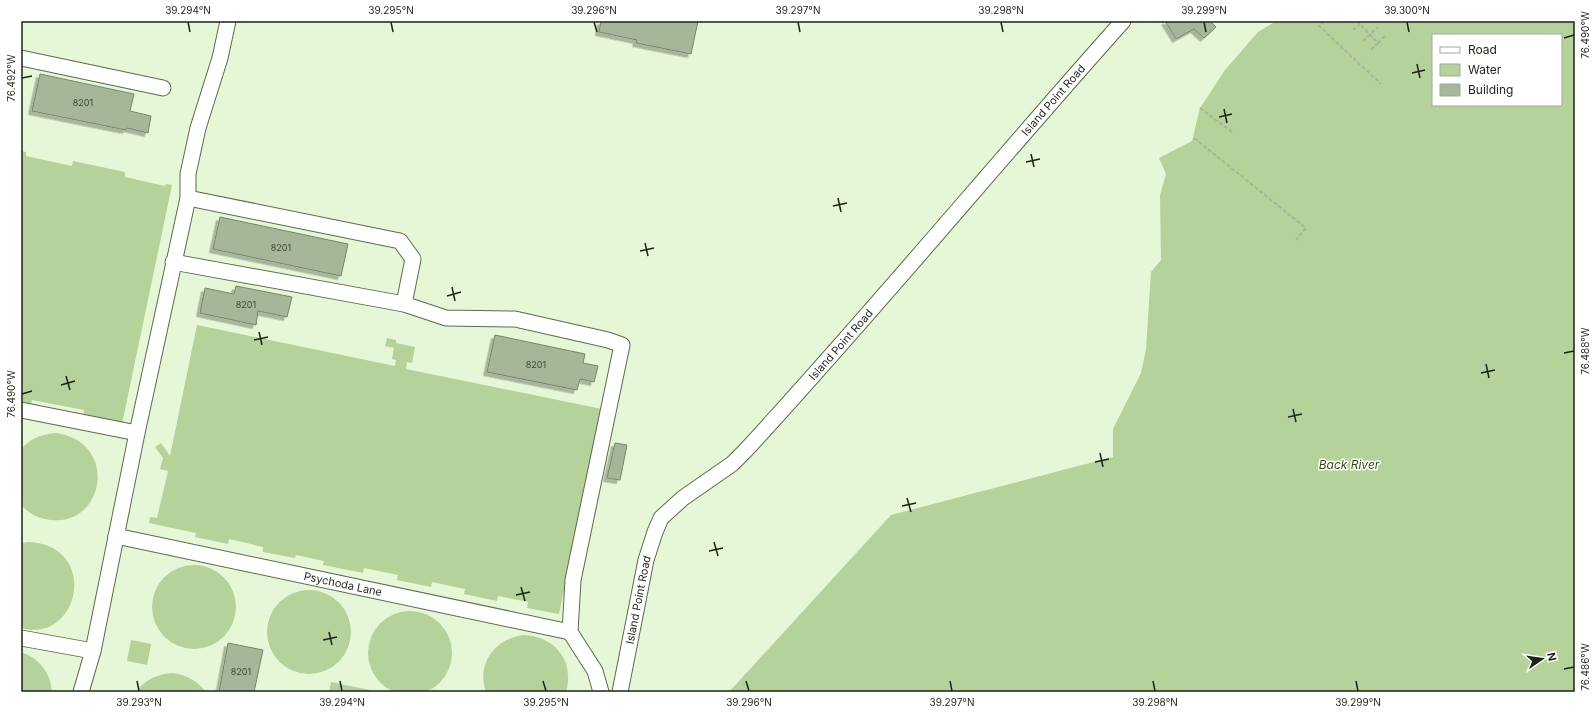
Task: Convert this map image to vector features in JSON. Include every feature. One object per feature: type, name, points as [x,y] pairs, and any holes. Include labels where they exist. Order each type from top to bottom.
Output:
[{"type":"street","points":[[81,692],[92,651],[173,262],[188,198],[188,174],[198,128],[220,58],[228,21]]},
{"type":"street","name":"Island Point Road","points":[[620,692],[646,560],[661,518],[683,498],[732,464],[746,450],[833,353],[1047,106],[1123,21]]},
{"type":"street","points":[[21,58],[163,88]]},
{"type":"street","points":[[188,198],[400,241],[412,259],[404,304]]},
{"type":"street","points":[[173,262],[404,304],[446,318],[515,319],[608,340],[622,345],[573,580],[570,632],[595,671],[601,692]]},
{"type":"street","points":[[21,410],[137,433]]},
{"type":"street","name":"Psychoda Lane","points":[[116,536],[570,632]]},
{"type":"street","points":[[21,638],[92,651]]},
{"type":"path","points":[[1324,21],[1319,26],[1381,84]]},
{"type":"path","points":[[1357,21],[1378,43]]},
{"type":"path","points":[[1353,30],[1360,24]]},
{"type":"path","points":[[1363,40],[1378,27]]},
{"type":"path","points":[[1371,50],[1385,36]]},
{"type":"path","points":[[1200,108],[1232,132]]},
{"type":"path","points":[[1194,138],[1306,228],[1296,240]]},
{"type":"water","name":"Back River","points":[[1276,21],[1575,21],[1575,692],[729,692],[891,515],[1113,457],[1113,429],[1141,373],[1146,349],[1151,272],[1161,260],[1160,195],[1166,174],[1159,158],[1192,141],[1200,108],[1225,70],[1258,32]]},
{"type":"water","points":[[21,151],[26,152],[26,156],[72,166],[73,161],[125,172],[125,177],[165,186],[166,184],[172,185],[122,424],[83,416],[84,410],[32,400],[31,404],[21,402]]},
{"type":"water","points":[[197,325],[395,366],[396,360],[392,359],[394,348],[385,346],[387,338],[396,340],[396,343],[415,347],[412,363],[407,362],[406,369],[602,409],[559,614],[527,608],[528,602],[498,596],[497,601],[464,594],[465,589],[432,582],[431,587],[397,580],[398,575],[364,568],[363,573],[323,565],[324,561],[296,555],[295,558],[263,552],[263,547],[229,539],[228,544],[195,537],[196,533],[149,523],[150,517],[157,518],[168,471],[160,469],[163,458],[155,447],[161,443],[170,456]]},
{"type":"water","points":[[56,433],[76,440],[89,451],[96,466],[97,482],[93,497],[83,510],[69,518],[51,520],[34,516],[21,505],[21,449],[37,437]]},
{"type":"water","points":[[29,542],[51,548],[66,559],[73,575],[74,592],[68,609],[57,622],[41,629],[21,628],[21,543]]},
{"type":"water","points":[[186,565],[202,565],[218,572],[229,583],[236,599],[236,615],[233,623],[224,637],[218,642],[202,649],[186,649],[170,642],[159,631],[152,615],[152,599],[159,583],[170,572]]},
{"type":"water","points":[[301,590],[317,590],[333,597],[344,608],[351,624],[351,640],[348,648],[339,662],[333,667],[317,674],[301,674],[285,667],[274,656],[267,640],[267,624],[274,608],[285,597]]},
{"type":"water","points":[[410,611],[418,612],[433,618],[445,630],[451,645],[451,661],[445,676],[433,688],[418,694],[410,695],[402,694],[387,688],[375,676],[369,661],[368,653],[369,645],[375,630],[387,618],[402,612]]},
{"type":"water","points":[[523,635],[534,636],[544,640],[553,645],[560,652],[568,670],[566,692],[486,692],[484,672],[490,654],[496,647],[504,642],[513,637]]},
{"type":"water","points":[[131,640],[151,644],[147,665],[127,661]]},
{"type":"water","points":[[21,652],[33,658],[43,667],[49,679],[52,692],[21,692]]},
{"type":"water","points":[[173,673],[183,675],[191,679],[206,692],[136,692],[143,684],[152,678]]},
{"type":"water","points":[[331,682],[370,690],[370,692],[329,692]]},
{"type":"building","points":[[601,21],[698,21],[691,54],[636,43],[637,40],[599,32]]},
{"type":"building","points":[[1165,21],[1210,21],[1216,27],[1204,38],[1194,29],[1176,39]]},
{"type":"building","points":[[40,74],[134,94],[130,111],[151,116],[148,133],[32,111]]},
{"type":"building","points":[[220,217],[348,244],[341,276],[213,249]]},
{"type":"building","points":[[236,286],[292,297],[287,317],[258,311],[256,325],[200,313],[205,288],[234,294]]},
{"type":"building","points":[[495,335],[585,354],[583,363],[598,366],[594,382],[580,379],[577,390],[487,372]]},
{"type":"building","points":[[615,443],[627,445],[620,480],[607,478]]},
{"type":"building","points":[[228,643],[263,650],[254,692],[219,692]]}]
